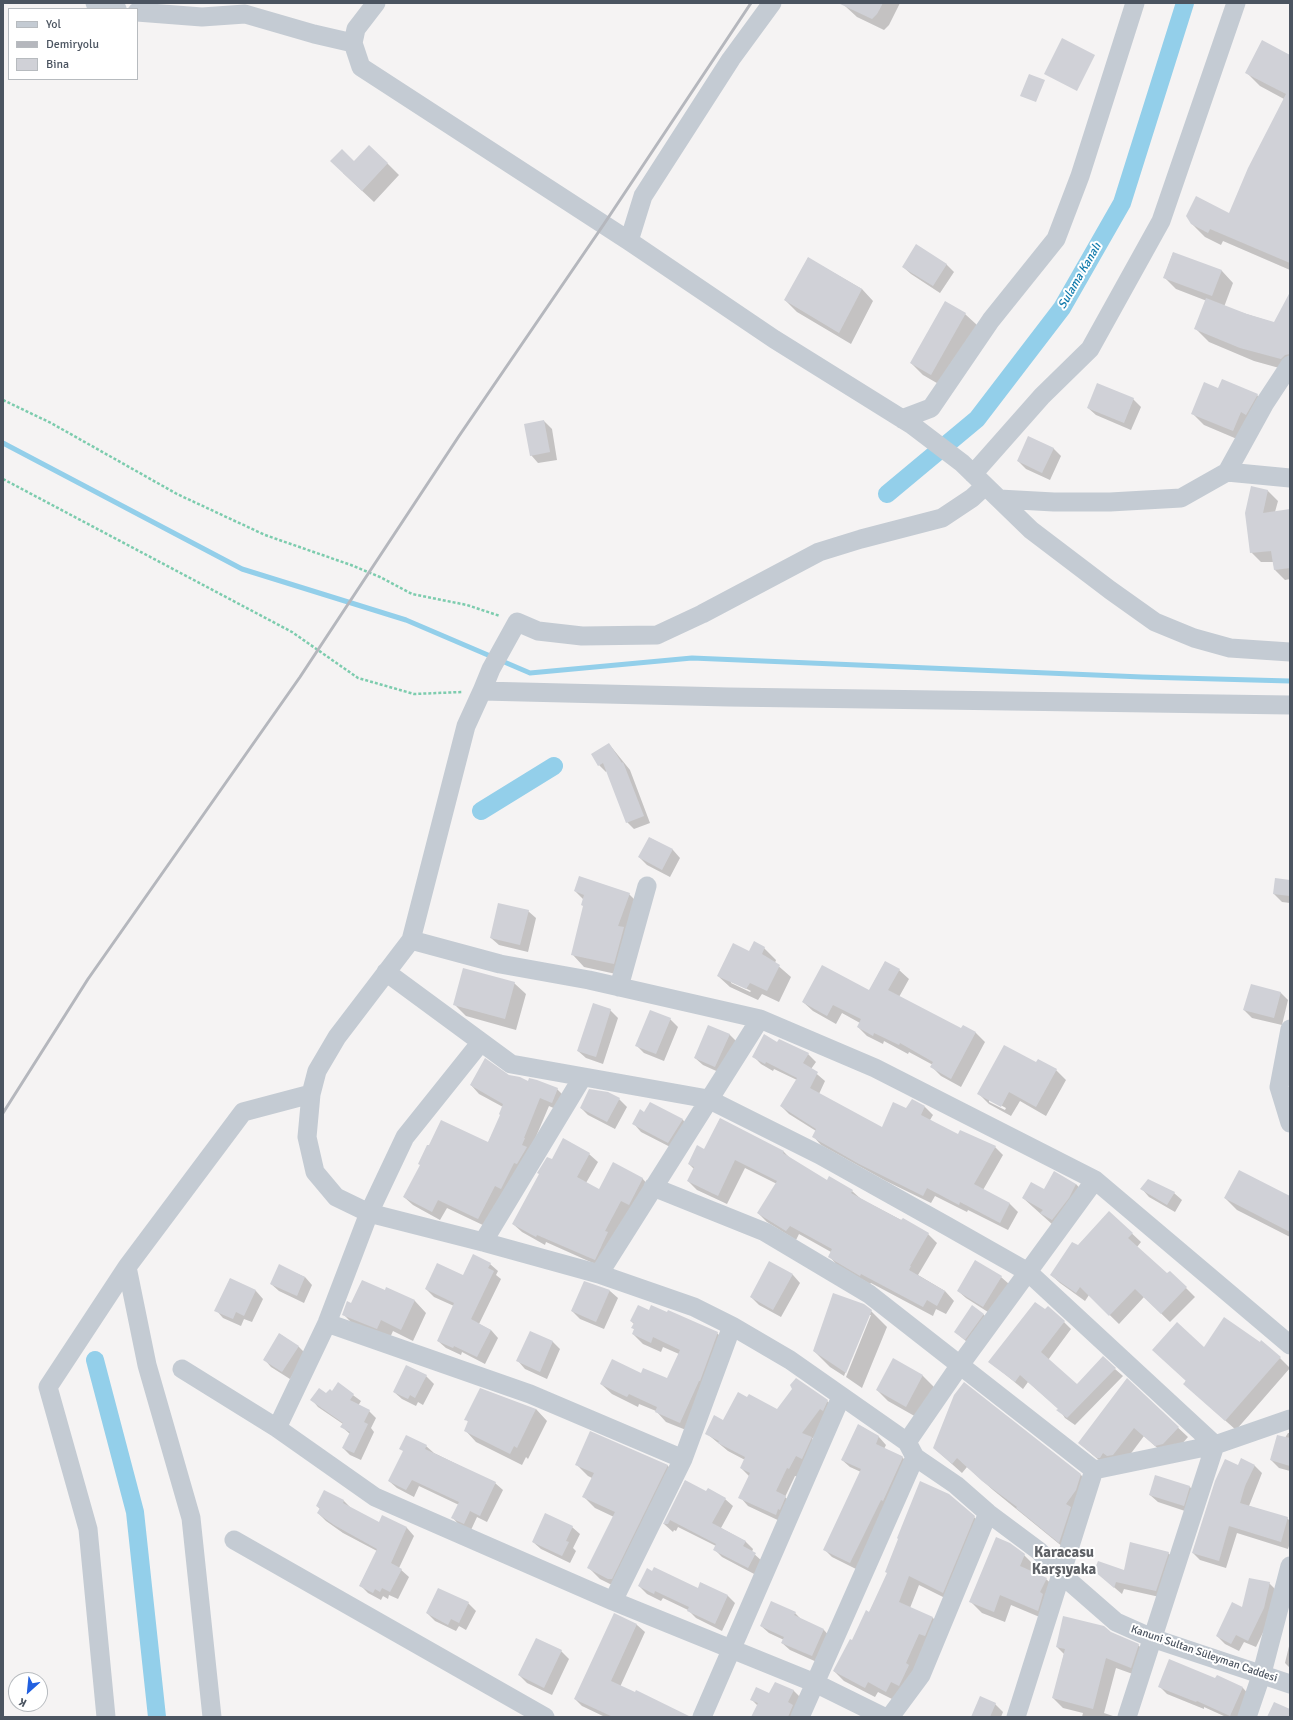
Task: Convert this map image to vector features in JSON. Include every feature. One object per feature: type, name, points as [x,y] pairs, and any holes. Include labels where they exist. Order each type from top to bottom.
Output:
[{"type":"street","points":[[95,3],[113,8]]},
{"type":"street","points":[[376,3],[356,30],[353,43],[361,67],[629,240],[774,339],[907,422],[973,474],[1031,530],[1155,622],[1194,638],[1230,648],[1290,652]]},
{"type":"street","points":[[629,240],[643,196],[731,59],[772,3]]},
{"type":"street","points":[[907,422],[931,408],[991,320],[1056,239],[1080,176],[1135,3]]},
{"type":"street","points":[[1236,3],[1161,222],[1090,349],[1042,396],[973,474],[972,498],[942,518],[860,539],[819,552],[657,635],[568,634],[538,632],[517,622],[491,669],[466,726],[411,940],[500,964],[619,987],[760,1018],[875,1068],[1095,1180],[1290,1345]]},
{"type":"street","points":[[138,12],[202,17],[245,14],[314,34],[353,43]]},
{"type":"street","points":[[999,499],[1054,502],[1110,502],[1181,498],[1227,472],[1265,403],[1290,365]]},
{"type":"street","points":[[1227,472],[1290,478]]},
{"type":"street","points":[[482,691],[728,697],[1290,704]]},
{"type":"street","points":[[619,987],[647,886]]},
{"type":"street","name":"Kanuni Sultan Süleyman Caddesi","points":[[411,940],[337,1037],[317,1071],[311,1094],[307,1137],[316,1172],[336,1197],[369,1213],[599,1274],[694,1307],[732,1326],[790,1360],[911,1449],[988,1513],[1039,1551],[1061,1574],[1116,1622],[1152,1638],[1262,1673],[1290,1684]]},
{"type":"street","points":[[386,972],[511,1064],[582,1078],[708,1099],[820,1155],[1028,1272],[1215,1445]]},
{"type":"street","points":[[599,1274],[760,1018]]},
{"type":"street","points":[[1290,1029],[1279,1087],[1290,1123]]},
{"type":"street","points":[[277,1428],[327,1323],[369,1213],[405,1137],[481,1042]]},
{"type":"street","points":[[483,1242],[582,1078]]},
{"type":"street","points":[[106,1717],[88,1529],[48,1387],[127,1268],[243,1112],[311,1094]]},
{"type":"street","points":[[800,1717],[911,1449],[960,1365],[1095,1180]]},
{"type":"street","points":[[653,1188],[765,1232],[869,1294],[1094,1470],[1215,1445],[1290,1419]]},
{"type":"street","points":[[127,1268],[147,1365],[191,1518],[212,1717]]},
{"type":"street","points":[[327,1323],[530,1394],[683,1459]]},
{"type":"street","points":[[613,1601],[683,1459],[732,1326]]},
{"type":"street","points":[[182,1369],[277,1428],[375,1497],[613,1601],[815,1683],[884,1717]]},
{"type":"street","points":[[702,1717],[841,1397]]},
{"type":"street","points":[[1127,1717],[1215,1445]]},
{"type":"street","points":[[1016,1717],[1094,1470]]},
{"type":"street","points":[[890,1717],[921,1675],[988,1513]]},
{"type":"street","points":[[234,1540],[545,1717]]},
{"type":"street","points":[[1247,1717],[1262,1673],[1290,1566]]},
{"type":"path","points":[[3,400],[51,424],[177,494],[265,534],[351,565],[380,577],[412,594],[466,605],[517,622]]},
{"type":"path","points":[[3,479],[292,632],[358,678],[414,694],[482,691]]},
{"type":"building","points":[[838,3],[883,3],[877,14],[872,19]]},
{"type":"building","points":[[1062,38],[1095,55],[1077,91],[1044,74]]},
{"type":"building","points":[[1262,40],[1290,55],[1290,263],[1210,229],[1208,233],[1191,224],[1186,216],[1196,196],[1229,213],[1248,168],[1286,94],[1245,73]]},
{"type":"building","points":[[1029,74],[1045,80],[1036,102],[1020,96]]},
{"type":"building","points":[[369,145],[388,163],[362,191],[330,161],[342,149],[354,161]]},
{"type":"building","points":[[916,244],[947,264],[933,286],[902,267]]},
{"type":"building","points":[[1173,252],[1222,270],[1212,296],[1163,278]]},
{"type":"building","points":[[808,257],[862,289],[839,333],[784,300]]},
{"type":"building","points":[[1290,292],[1290,354],[1285,355],[1281,359],[1240,348],[1194,329],[1206,298],[1247,314],[1274,322]]},
{"type":"building","points":[[945,301],[966,313],[931,375],[910,363]]},
{"type":"building","points":[[1222,379],[1258,394],[1246,415],[1241,412],[1233,431],[1191,414],[1204,382],[1218,388]]},
{"type":"building","points":[[1097,383],[1134,398],[1124,423],[1087,408]]},
{"type":"building","points":[[544,420],[550,452],[530,456],[524,424]]},
{"type":"building","points":[[1028,436],[1054,448],[1042,473],[1017,461]]},
{"type":"building","points":[[1251,486],[1268,490],[1263,513],[1290,509],[1290,568],[1274,570],[1271,551],[1250,553],[1245,513]]},
{"type":"building","points":[[609,743],[622,763],[623,762],[644,816],[626,823],[603,763],[598,766],[591,754]]},
{"type":"building","points":[[649,837],[673,849],[662,870],[638,857]]},
{"type":"building","points":[[579,876],[630,893],[618,926],[624,927],[614,964],[571,955],[583,906],[581,905],[584,895],[574,891]]},
{"type":"building","points":[[1275,878],[1290,880],[1290,896],[1273,894]]},
{"type":"building","points":[[498,903],[529,910],[520,945],[490,938]]},
{"type":"building","points":[[754,941],[765,947],[762,954],[780,965],[767,991],[750,983],[746,989],[717,976],[733,943],[749,951]]},
{"type":"building","points":[[885,961],[900,969],[888,990],[961,1028],[963,1025],[976,1032],[951,1079],[930,1067],[933,1062],[900,1043],[899,1045],[874,1033],[873,1036],[857,1027],[861,1019],[833,1005],[827,1016],[802,1002],[822,965],[869,990]]},
{"type":"building","points":[[463,968],[515,982],[505,1019],[453,1005]]},
{"type":"building","points":[[1251,984],[1281,992],[1274,1018],[1243,1010]]},
{"type":"building","points":[[593,1003],[611,1009],[596,1057],[577,1051]]},
{"type":"building","points":[[650,1010],[671,1018],[656,1054],[635,1046]]},
{"type":"building","points":[[708,1025],[730,1034],[715,1067],[694,1058]]},
{"type":"building","points":[[764,1034],[777,1042],[779,1039],[809,1053],[803,1063],[818,1072],[810,1088],[882,1127],[893,1102],[906,1108],[912,1099],[925,1106],[921,1115],[958,1134],[960,1130],[996,1146],[974,1184],[1010,1203],[1000,1223],[960,1202],[959,1205],[927,1188],[923,1196],[859,1164],[812,1137],[816,1129],[780,1106],[797,1078],[766,1062],[765,1064],[752,1057]]},
{"type":"building","points":[[1004,1045],[1036,1062],[1038,1059],[1057,1069],[1036,1107],[1009,1092],[1001,1107],[977,1094]]},
{"type":"building","points":[[485,1058],[509,1075],[520,1077],[528,1081],[529,1078],[537,1080],[558,1088],[552,1103],[540,1098],[522,1145],[527,1147],[517,1164],[514,1163],[501,1189],[495,1186],[478,1219],[438,1200],[432,1212],[403,1197],[420,1165],[418,1164],[427,1145],[429,1145],[441,1120],[488,1142],[500,1115],[499,1114],[503,1104],[470,1085]]},
{"type":"building","points":[[589,1089],[608,1092],[620,1098],[607,1122],[580,1108]]},
{"type":"building","points":[[650,1102],[683,1119],[668,1143],[632,1124],[640,1109],[644,1112]]},
{"type":"building","points":[[720,1118],[784,1151],[783,1153],[827,1180],[829,1176],[853,1190],[851,1193],[901,1220],[903,1218],[929,1233],[909,1270],[945,1291],[937,1306],[927,1300],[923,1307],[861,1274],[860,1276],[828,1257],[832,1249],[790,1226],[786,1231],[757,1213],[777,1181],[735,1160],[718,1196],[687,1181],[694,1167],[688,1164],[697,1145],[704,1149]]},
{"type":"building","points":[[563,1138],[590,1153],[577,1177],[599,1189],[613,1162],[643,1178],[629,1205],[621,1201],[605,1231],[608,1232],[595,1260],[537,1235],[536,1237],[512,1224],[539,1174],[537,1173],[547,1157],[552,1159]]},
{"type":"building","points":[[1239,1170],[1290,1196],[1290,1232],[1224,1198]]},
{"type":"building","points":[[1054,1171],[1076,1184],[1069,1198],[1052,1220],[1040,1213],[1043,1210],[1022,1198],[1031,1182],[1044,1189]]},
{"type":"building","points":[[1148,1179],[1175,1192],[1167,1205],[1140,1189]]},
{"type":"building","points":[[1109,1211],[1133,1233],[1128,1238],[1167,1273],[1170,1271],[1187,1287],[1161,1314],[1135,1289],[1109,1316],[1080,1287],[1076,1293],[1050,1275],[1072,1242],[1078,1245]]},
{"type":"building","points":[[473,1254],[491,1263],[488,1268],[494,1271],[471,1319],[491,1330],[477,1357],[454,1346],[453,1348],[437,1341],[454,1303],[425,1289],[437,1263],[463,1275]]},
{"type":"building","points":[[975,1260],[1002,1276],[983,1307],[957,1291]]},
{"type":"building","points":[[769,1261],[793,1274],[773,1310],[750,1297]]},
{"type":"building","points":[[279,1264],[305,1277],[297,1296],[270,1284]]},
{"type":"building","points":[[230,1278],[256,1290],[244,1316],[236,1312],[233,1319],[214,1311]]},
{"type":"building","points":[[362,1280],[385,1290],[386,1287],[415,1300],[401,1330],[381,1320],[377,1329],[342,1315],[347,1301],[351,1303]]},
{"type":"building","points":[[584,1281],[610,1290],[596,1322],[571,1311]]},
{"type":"building","points":[[833,1293],[864,1304],[872,1310],[846,1373],[813,1351]]},
{"type":"building","points":[[1035,1302],[1045,1309],[1048,1306],[1065,1321],[1041,1352],[1077,1384],[1103,1356],[1116,1368],[1067,1418],[1056,1410],[1058,1409],[1020,1375],[1015,1382],[988,1362]]},
{"type":"building","points":[[638,1305],[649,1310],[651,1305],[667,1312],[668,1310],[718,1332],[700,1381],[680,1423],[655,1412],[657,1407],[629,1394],[627,1397],[600,1384],[612,1359],[641,1373],[643,1368],[667,1378],[680,1350],[653,1337],[651,1343],[632,1334],[634,1329],[631,1328],[634,1323],[630,1321]]},
{"type":"building","points":[[972,1305],[984,1314],[965,1340],[954,1332]]},
{"type":"building","points":[[1224,1317],[1260,1342],[1261,1340],[1281,1357],[1225,1421],[1183,1384],[1186,1381],[1152,1350],[1177,1322],[1204,1347]]},
{"type":"building","points":[[530,1331],[553,1341],[540,1372],[516,1361]]},
{"type":"building","points":[[279,1333],[299,1346],[282,1372],[263,1360]]},
{"type":"building","points":[[893,1358],[923,1375],[906,1407],[876,1390]]},
{"type":"building","points":[[406,1365],[427,1375],[415,1398],[410,1395],[408,1399],[393,1392]]},
{"type":"building","points":[[796,1378],[828,1400],[823,1411],[820,1409],[802,1433],[812,1437],[802,1459],[796,1456],[789,1469],[787,1468],[776,1491],[786,1496],[780,1510],[778,1509],[776,1515],[738,1498],[750,1473],[740,1468],[745,1457],[718,1443],[719,1441],[705,1434],[714,1415],[723,1420],[738,1392],[747,1397],[749,1394],[777,1409],[792,1389],[790,1385]]},
{"type":"building","points":[[1127,1378],[1179,1427],[1163,1444],[1155,1446],[1134,1428],[1113,1455],[1107,1456],[1103,1453],[1100,1458],[1097,1458],[1078,1443]]},
{"type":"building","points":[[338,1382],[354,1394],[350,1400],[370,1410],[364,1422],[368,1424],[354,1453],[342,1448],[350,1432],[340,1427],[343,1423],[310,1400],[319,1388],[326,1393],[330,1389],[332,1391]]},
{"type":"building","points":[[964,1382],[1081,1474],[1076,1490],[1066,1504],[1071,1507],[1059,1543],[1016,1508],[1017,1507],[982,1481],[957,1458],[952,1464],[933,1448],[954,1395]]},
{"type":"building","points":[[480,1388],[536,1409],[517,1448],[514,1446],[510,1454],[464,1431],[468,1421],[464,1420]]},
{"type":"building","points":[[858,1424],[879,1436],[876,1444],[903,1457],[883,1501],[881,1500],[850,1563],[823,1550],[861,1469],[841,1460]]},
{"type":"building","points":[[590,1431],[668,1465],[612,1579],[608,1579],[587,1568],[615,1512],[582,1497],[594,1473],[575,1465]]},
{"type":"building","points":[[406,1435],[427,1445],[425,1449],[496,1482],[480,1516],[470,1511],[464,1524],[451,1518],[459,1502],[412,1480],[406,1490],[388,1481],[403,1451],[399,1449]]},
{"type":"building","points":[[1277,1435],[1290,1438],[1290,1466],[1270,1460]]},
{"type":"building","points":[[1241,1458],[1255,1465],[1245,1486],[1240,1503],[1288,1517],[1281,1542],[1229,1526],[1219,1561],[1192,1553],[1215,1481],[1225,1459],[1238,1465]]},
{"type":"building","points":[[1155,1475],[1190,1486],[1184,1506],[1149,1495]]},
{"type":"building","points":[[685,1480],[706,1491],[708,1488],[726,1498],[712,1523],[746,1541],[743,1546],[756,1553],[748,1568],[713,1550],[716,1544],[670,1520],[668,1524],[663,1524]]},
{"type":"building","points":[[920,1481],[949,1494],[975,1516],[943,1593],[909,1576],[899,1602],[933,1617],[925,1636],[919,1634],[906,1663],[909,1665],[899,1686],[891,1682],[886,1692],[868,1682],[865,1688],[833,1671],[850,1639],[852,1640],[866,1610],[869,1612],[887,1573],[885,1572],[898,1539],[897,1538]]},
{"type":"building","points":[[324,1490],[344,1500],[343,1503],[379,1522],[382,1515],[407,1527],[391,1563],[402,1569],[390,1592],[382,1588],[380,1592],[375,1589],[373,1593],[359,1586],[377,1549],[334,1525],[317,1513],[320,1508],[316,1506]]},
{"type":"building","points":[[545,1513],[573,1526],[566,1541],[569,1542],[562,1556],[532,1542]]},
{"type":"building","points":[[996,1537],[1010,1543],[1025,1554],[1020,1566],[1047,1578],[1040,1592],[1043,1594],[1038,1611],[1000,1595],[994,1612],[969,1602]]},
{"type":"building","points":[[1130,1542],[1169,1552],[1156,1591],[1116,1582],[1114,1588],[1094,1571],[1098,1561],[1124,1570]]},
{"type":"building","points":[[654,1567],[698,1588],[700,1582],[728,1595],[715,1624],[687,1611],[689,1607],[655,1591],[654,1594],[638,1586],[647,1568],[652,1571]]},
{"type":"building","points":[[1249,1578],[1270,1582],[1264,1608],[1248,1641],[1236,1635],[1231,1644],[1216,1636],[1232,1602],[1242,1607]]},
{"type":"building","points":[[438,1588],[469,1602],[459,1623],[451,1619],[448,1625],[426,1613]]},
{"type":"building","points":[[771,1601],[796,1612],[794,1615],[824,1629],[812,1656],[781,1643],[784,1637],[760,1626]]},
{"type":"building","points":[[614,1613],[637,1624],[611,1681],[635,1692],[636,1690],[691,1717],[613,1717],[574,1699]]},
{"type":"building","points":[[1063,1616],[1104,1626],[1111,1632],[1139,1644],[1131,1668],[1106,1658],[1093,1709],[1052,1698],[1065,1649],[1056,1647]]},
{"type":"building","points":[[536,1638],[562,1650],[544,1688],[518,1675]]},
{"type":"building","points":[[1169,1659],[1215,1678],[1217,1675],[1243,1687],[1230,1716],[1197,1701],[1196,1702],[1158,1687]]},
{"type":"building","points":[[775,1682],[794,1690],[788,1702],[793,1705],[788,1717],[751,1717],[758,1703],[750,1700],[756,1687],[769,1693]]},
{"type":"building","points":[[980,1696],[996,1703],[990,1717],[971,1717]]},
{"type":"building","points":[[1274,1702],[1290,1709],[1290,1717],[1267,1717]]},
{"type":"waterway","name":"Sulama Kanalı","points":[[887,494],[977,419],[1062,308],[1122,203],[1185,3]]},
{"type":"waterway","points":[[3,443],[242,569],[406,620],[530,673],[692,658],[1142,677],[1290,681]]},
{"type":"waterway","points":[[481,811],[554,766]]},
{"type":"waterway","points":[[95,1360],[135,1512],[157,1717]]},
{"type":"railway","points":[[3,1113],[88,979],[300,677],[459,436],[604,224],[751,3]]},
{"type":"district","name":"Karacasu Karşıyaka","points":[[1064,1562]]}]
